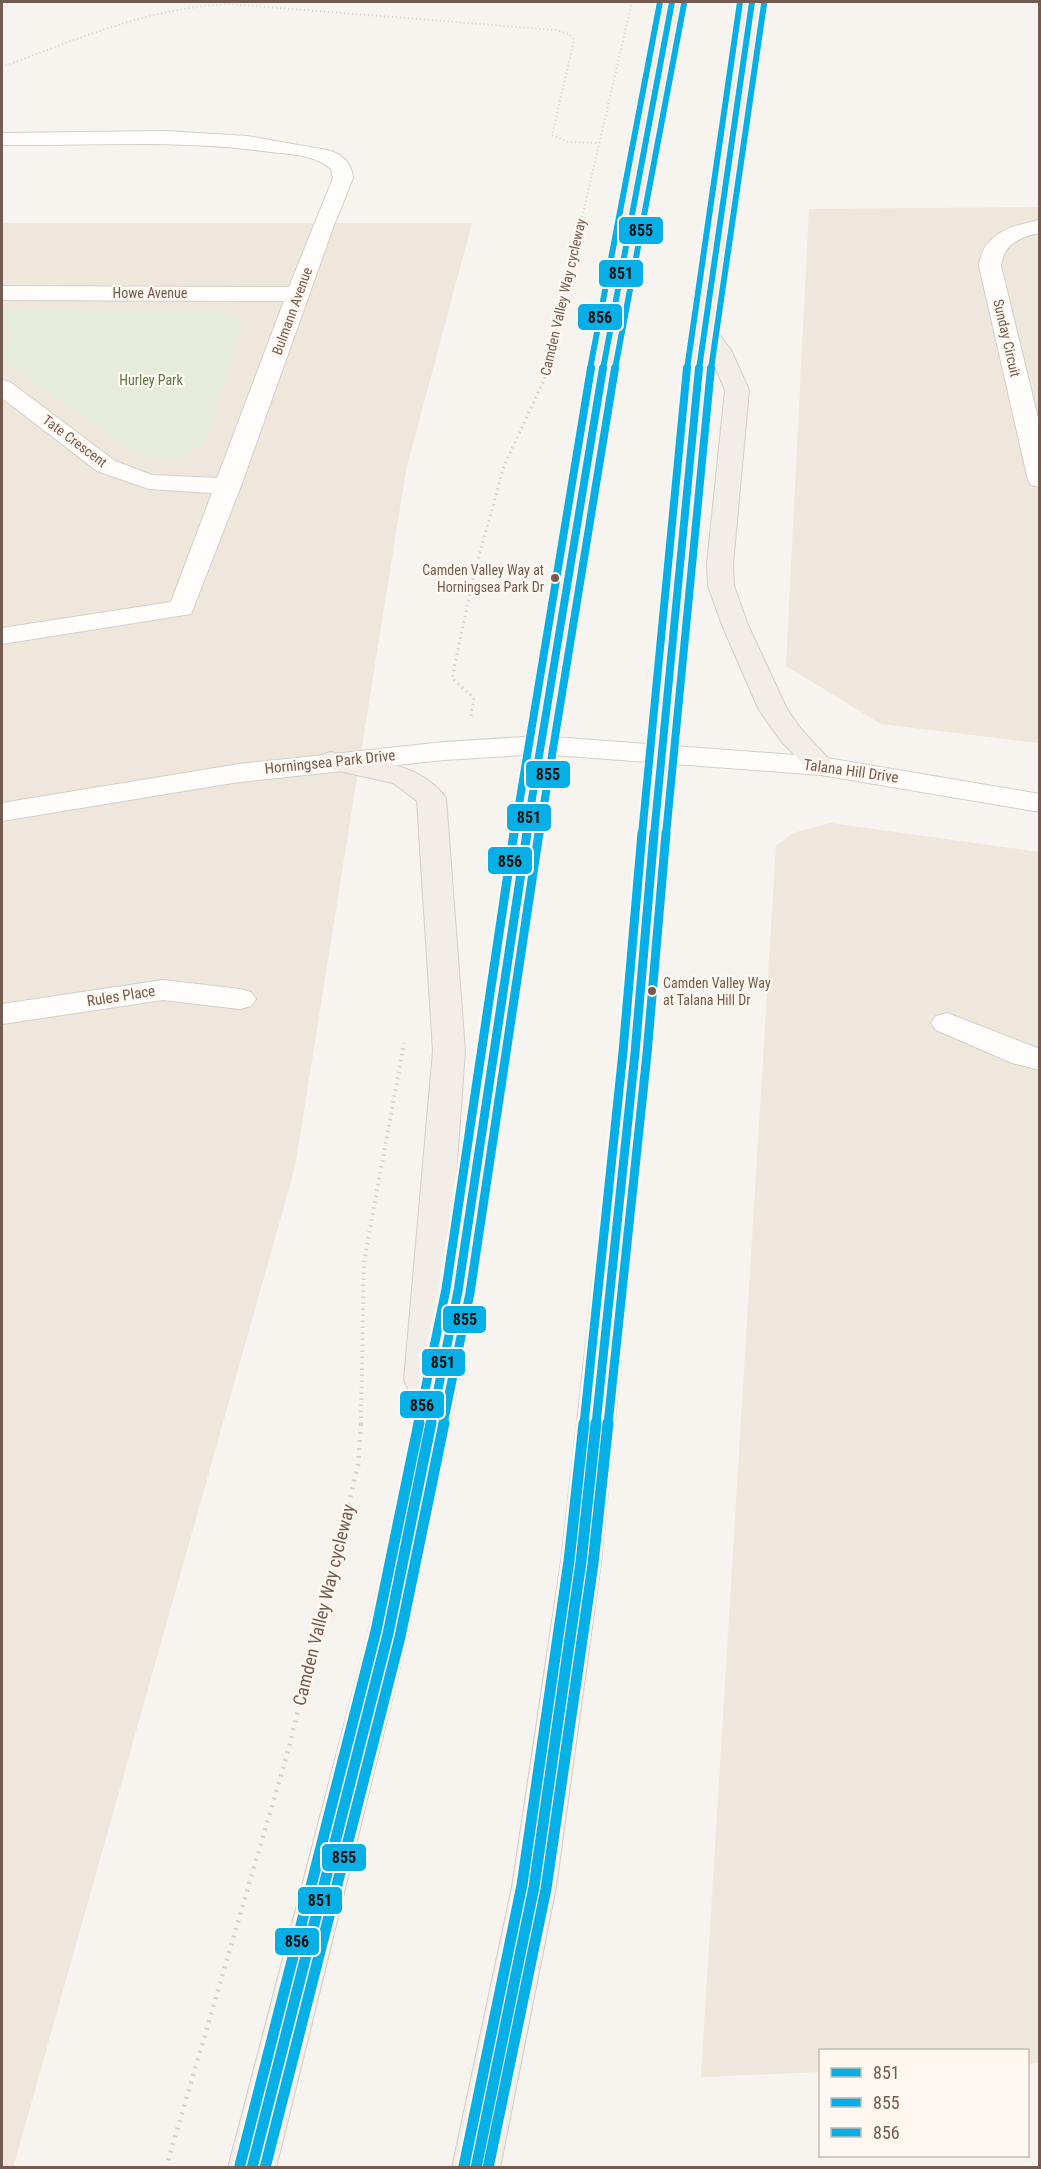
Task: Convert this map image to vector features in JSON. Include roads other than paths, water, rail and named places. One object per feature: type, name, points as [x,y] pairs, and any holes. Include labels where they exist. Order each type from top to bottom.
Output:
[{"type":"main road","points":[[252,2168],[385,1646],[458,1291],[540,745],[597,399],[672,2]]},
{"type":"main road","points":[[476,2168],[534,1887],[581,1562],[635,1053],[661,753],[703,330],[752,2]]},
{"type":"main road","points":[[703,330],[719,350],[737,390],[720,564],[721,586],[735,626],[773,710],[791,735],[821,766]]},
{"type":"main road","points":[[331,761],[403,776],[430,798],[449,1051],[410,1528]]},
{"type":"street","name":"Bulmann Avenue","points":[[2,139],[192,138],[237,142],[327,156],[338,163],[344,178],[298,294],[182,608],[2,636]]},
{"type":"street","name":"Sunday Circuit","points":[[1040,226],[1011,234],[997,243],[990,254],[990,266],[1040,480]]},
{"type":"street","name":"Howe Avenue","points":[[2,293],[298,294]]},
{"type":"street","name":"Tate Crescent","points":[[2,387],[106,466],[149,482],[228,486]]},
{"type":"street","name":"Horningsea Park Drive","points":[[2,812],[239,773],[331,761],[540,745],[661,753]]},
{"type":"street","name":"Talana Hill Drive","points":[[661,753],[821,766],[1040,802]]},
{"type":"street","name":"Rules Place","points":[[2,1014],[163,990],[240,999]]},
{"type":"street","points":[[946,1023],[1024,1056],[1040,1060]]},
{"type":"place","name":"Camden Valley Way at Horningsea Park Dr","points":[[555,578]]},
{"type":"place","name":"Camden Valley Way at Talana Hill Dr","points":[[652,991]]},
{"type":"park label","name":"Hurley Park","points":[[151,380]]}]
